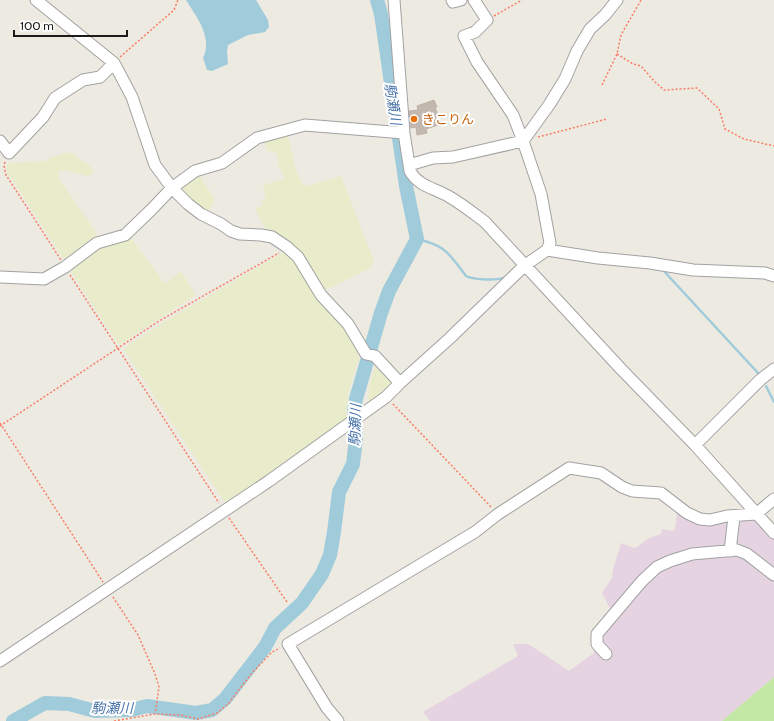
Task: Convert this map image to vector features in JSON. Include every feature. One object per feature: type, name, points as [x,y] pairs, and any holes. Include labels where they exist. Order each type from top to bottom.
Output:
[{"type":"street","points":[[36,0],[114,63],[132,97],[155,165],[172,188],[188,204],[231,231],[240,234],[272,237],[287,247],[298,257],[321,295],[348,324],[370,355],[400,383]]},
{"type":"street","points":[[394,0],[404,133],[412,176],[419,183],[447,195],[467,207],[485,222],[524,266],[621,369],[696,445],[774,533]]},
{"type":"street","points":[[452,0],[453,2],[461,0]]},
{"type":"street","points":[[0,661],[269,481],[386,397],[450,338],[524,266],[547,250],[550,243],[541,194],[523,140],[513,115],[476,62],[464,36],[475,32],[487,20],[474,0]]},
{"type":"street","points":[[409,165],[433,158],[452,157],[523,140],[550,105],[566,79],[577,51],[590,29],[605,15],[617,0]]},
{"type":"street","points":[[0,141],[9,153],[43,117],[55,98],[83,80],[100,77],[114,63]]},
{"type":"street","points":[[0,276],[44,279],[65,267],[97,243],[125,235],[172,188],[195,171],[222,163],[258,138],[305,125],[404,133]]},
{"type":"street","points":[[547,250],[693,270],[765,273],[774,276]]},
{"type":"street","points":[[696,445],[760,380],[774,369]]},
{"type":"street","points":[[338,721],[327,708],[288,644],[461,540],[569,468],[601,473],[622,487],[632,491],[661,493],[687,513],[700,520],[756,514],[774,499]]},
{"type":"street","points":[[730,550],[734,517]]},
{"type":"street","points":[[606,654],[597,644],[597,634],[617,609],[649,574],[658,567],[670,561],[692,554],[730,550],[742,551],[774,576]]},
{"type":"path","points":[[114,63],[174,10],[178,0]]},
{"type":"path","points":[[487,20],[522,0]]},
{"type":"path","points":[[602,85],[617,54],[622,35],[641,0]]},
{"type":"path","points":[[617,54],[633,64],[641,66],[664,90],[697,88],[719,109],[725,129],[744,139],[774,146]]},
{"type":"path","points":[[538,136],[607,119]]},
{"type":"path","points":[[9,153],[4,166],[6,175],[224,511],[287,602]]},
{"type":"path","points":[[1,426],[159,322],[218,289],[287,247]]},
{"type":"path","points":[[386,397],[498,514]]},
{"type":"path","points":[[0,423],[138,635],[159,687],[155,714]]},
{"type":"path","points":[[114,721],[155,714],[180,715],[198,719],[217,713],[228,704],[252,673],[272,652],[288,644]]},
{"type":"shaded area","points":[[677,513],[699,525],[756,519],[774,539],[774,677],[722,721],[430,721],[423,712],[518,656],[513,644],[530,645],[569,671],[594,653],[594,646],[611,610],[602,593],[612,578],[621,543],[634,548],[649,538],[661,534],[662,529],[672,531],[675,529]]},
{"type":"green space","points":[[287,131],[296,170],[303,185],[306,186],[341,176],[374,261],[370,268],[328,289],[322,290],[311,271],[263,231],[265,228],[255,209],[263,205],[262,201],[266,197],[263,185],[285,179],[277,162],[279,161],[276,153],[268,151],[262,139]]},
{"type":"green space","points":[[64,153],[72,153],[90,165],[94,173],[88,176],[65,170],[59,171],[59,179],[94,229],[98,238],[65,261],[7,172],[6,167],[9,163],[47,161],[50,158]]},
{"type":"green space","points":[[200,176],[215,199],[210,210],[206,211],[200,208],[180,189],[186,183]]},
{"type":"green space","points":[[129,235],[165,284],[181,271],[196,295],[122,343],[118,344],[68,267],[104,243]]},
{"type":"green space","points":[[287,250],[361,352],[348,393],[346,420],[344,425],[226,504],[123,349],[157,326]]},
{"type":"green space","points":[[376,362],[396,381],[370,403],[368,403],[369,386]]},
{"type":"green space","points":[[774,677],[774,721],[722,721]]},
{"type":"water","points":[[186,0],[256,0],[268,20],[269,27],[265,32],[248,35],[228,45],[228,64],[212,71],[207,70],[203,58],[206,50],[205,35],[199,21]]},
{"type":"building","points":[[434,100],[441,124],[426,129],[427,133],[417,135],[416,127],[411,128],[409,111],[418,110],[417,106]]},
{"type":"waterway","name":"駒瀬川","points":[[13,721],[45,703],[69,704],[95,711],[132,710],[147,706],[196,713],[212,710],[225,699],[265,647],[275,628],[302,603],[322,574],[330,555],[339,492],[353,464],[356,439],[354,412],[356,399],[381,313],[389,291],[417,239],[406,186],[381,14],[377,0]]},
{"type":"waterway","points":[[417,239],[435,244],[441,248],[450,256],[466,276],[486,280],[506,277]]},
{"type":"waterway","points":[[662,269],[758,373]]},
{"type":"waterway","points":[[766,386],[774,402]]},
{"type":"place","name":"きこりん","points":[[414,119]]}]
